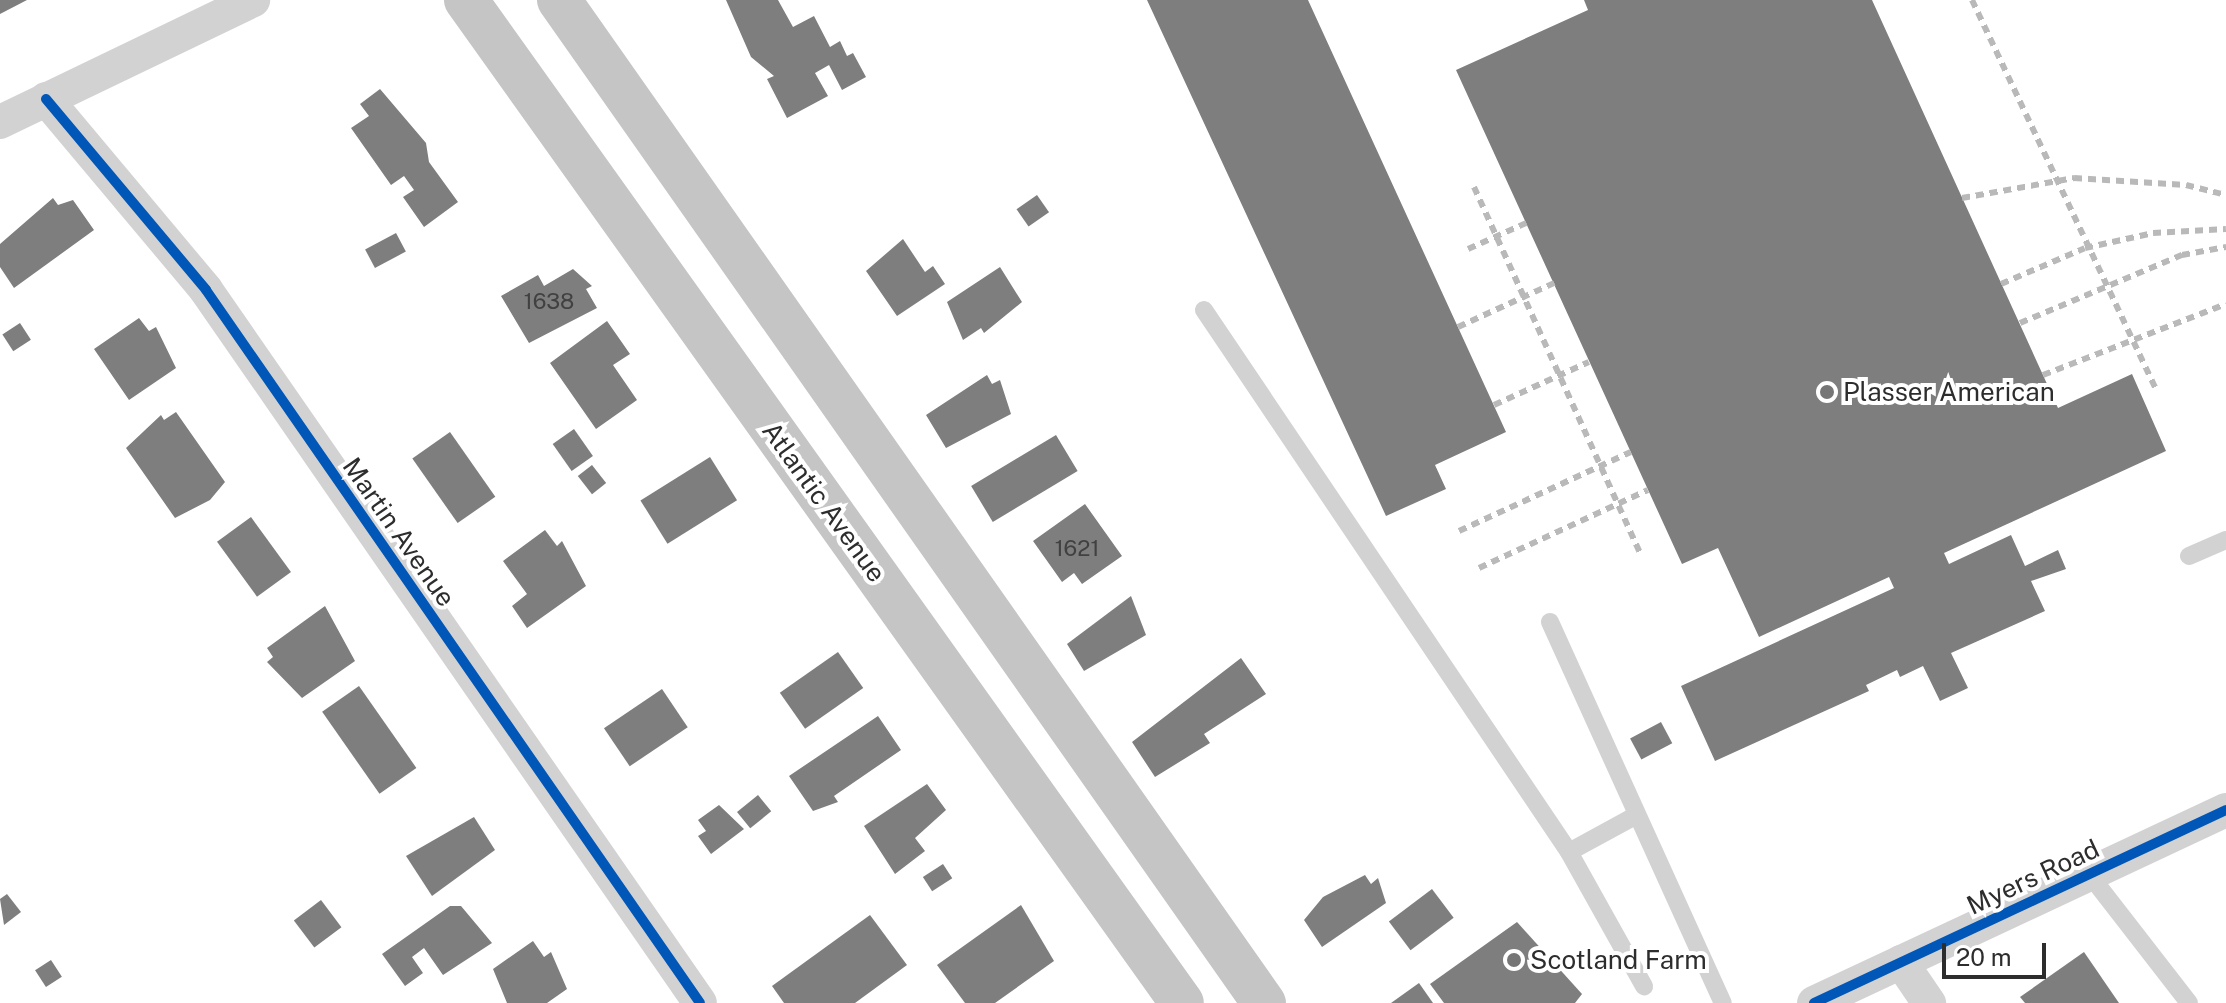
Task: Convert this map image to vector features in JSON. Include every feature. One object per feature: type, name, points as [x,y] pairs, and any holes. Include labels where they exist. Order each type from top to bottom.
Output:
[{"type":"main road","name":"Atlantic Avenue","points":[[466,0],[1182,1003]]},
{"type":"main road","points":[[559,0],[1264,1003]]},
{"type":"street","points":[[0,122],[253,0]]},
{"type":"street","name":"Martin Avenue","points":[[46,99],[206,290],[700,1003]]},
{"type":"street","name":"Myers Road","points":[[1814,1003],[2226,810]]},
{"type":"street","points":[[1901,962],[1929,1003]]},
{"type":"lane","points":[[1204,310],[1569,852],[1644,986]]},
{"type":"lane","points":[[2189,556],[2226,540]]},
{"type":"lane","points":[[1550,622],[1635,816],[1723,1003]]},
{"type":"lane","points":[[1569,852],[1635,816]]},
{"type":"lane","points":[[2089,874],[2189,1003]]},
{"type":"building","points":[[0,0],[27,0],[0,14]]},
{"type":"building","points":[[726,0],[778,0],[793,27],[814,16],[830,47],[840,41],[847,56],[853,53],[866,77],[842,90],[829,65],[815,73],[828,96],[787,118],[767,79],[774,76],[751,57]]},
{"type":"building","points":[[1147,0],[1308,0],[1506,432],[1435,465],[1446,489],[1386,516]]},
{"type":"building","name":"Plasser American","points":[[1584,0],[1872,0],[2058,408],[2132,374],[2166,451],[1944,553],[1949,564],[2011,535],[2025,566],[2058,550],[2066,569],[2031,581],[2045,611],[1951,653],[1968,688],[1940,701],[1923,666],[1900,677],[1897,670],[1866,685],[1869,691],[1715,761],[1681,686],[1894,588],[1889,577],[1759,637],[1718,548],[1682,564],[1456,70],[1588,10]]},
{"type":"building","points":[[380,89],[426,143],[429,162],[458,202],[424,227],[403,197],[414,190],[404,176],[391,185],[351,128],[369,116],[360,104]]},
{"type":"building","points":[[1037,195],[1049,212],[1029,227],[1017,209]]},
{"type":"building","points":[[53,198],[58,205],[73,200],[94,230],[14,288],[0,267],[0,244]]},
{"type":"building","points":[[396,233],[406,252],[375,268],[365,249]]},
{"type":"building","points":[[903,239],[925,272],[933,266],[945,284],[897,316],[866,271]]},
{"type":"building","points":[[1000,267],[1022,302],[984,333],[981,328],[963,340],[947,302]]},
{"type":"building","points":[[573,269],[592,286],[586,289],[597,308],[529,343],[501,296],[538,275],[544,286]]},
{"type":"building","points":[[139,318],[149,331],[156,327],[176,368],[129,400],[94,349]]},
{"type":"building","points":[[607,321],[630,354],[613,365],[637,400],[596,429],[550,363]]},
{"type":"building","points":[[20,323],[31,340],[13,351],[2,334]]},
{"type":"building","points":[[987,375],[992,384],[1000,380],[1011,414],[946,448],[926,415]]},
{"type":"building","points":[[176,412],[225,482],[210,500],[175,518],[126,448],[161,415],[164,420]]},
{"type":"building","points":[[574,429],[593,456],[572,471],[553,444]]},
{"type":"building","points":[[450,432],[495,497],[458,523],[412,458]]},
{"type":"building","points":[[1056,435],[1078,471],[993,522],[971,486]]},
{"type":"building","points":[[710,457],[737,500],[667,544],[640,500]]},
{"type":"building","points":[[592,465],[606,483],[592,494],[578,476]]},
{"type":"building","points":[[1085,504],[1122,556],[1082,584],[1074,573],[1062,582],[1033,541]]},
{"type":"building","points":[[251,517],[291,572],[257,597],[217,542]]},
{"type":"building","points":[[545,530],[557,546],[562,541],[586,586],[527,628],[512,606],[527,594],[503,561]]},
{"type":"building","points":[[1131,596],[1146,635],[1084,671],[1067,644]]},
{"type":"building","points":[[325,606],[355,661],[302,698],[267,662],[273,657],[267,648]]},
{"type":"building","points":[[838,652],[863,688],[805,729],[780,693]]},
{"type":"building","points":[[1241,658],[1266,694],[1204,734],[1210,743],[1155,777],[1132,742]]},
{"type":"building","points":[[359,686],[416,768],[379,794],[322,712]]},
{"type":"building","points":[[662,689],[688,727],[630,766],[604,728]]},
{"type":"building","points":[[878,716],[901,750],[834,796],[838,802],[813,811],[789,776]]},
{"type":"building","points":[[1661,722],[1672,743],[1641,760],[1630,738]]},
{"type":"building","points":[[927,784],[946,810],[915,838],[925,851],[895,874],[864,826]]},
{"type":"building","points":[[758,795],[771,811],[750,828],[737,812]]},
{"type":"building","points":[[719,805],[744,829],[711,854],[698,836],[706,831],[698,820]]},
{"type":"building","points":[[474,817],[495,850],[432,896],[406,856]]},
{"type":"building","points":[[943,864],[952,878],[932,891],[923,877]]},
{"type":"building","points":[[1365,875],[1371,884],[1378,878],[1386,903],[1322,947],[1304,920],[1323,897]]},
{"type":"building","points":[[1432,889],[1454,918],[1411,950],[1389,921]]},
{"type":"building","points":[[7,894],[21,912],[4,925],[0,899]]},
{"type":"building","points":[[321,900],[341,927],[314,948],[294,920]]},
{"type":"building","points":[[1021,905],[1054,961],[995,1003],[965,1003],[937,965]]},
{"type":"building","points":[[450,906],[461,906],[492,943],[443,975],[424,948],[412,957],[423,973],[405,986],[382,954]]},
{"type":"building","points":[[870,915],[907,965],[855,1003],[784,1003],[772,986]]},
{"type":"building","name":"Scotland Farm","points":[[1517,922],[1582,994],[1575,1003],[1444,1003],[1430,984]]},
{"type":"building","points":[[533,941],[544,957],[551,952],[567,989],[547,1003],[507,1003],[493,969]]},
{"type":"building","points":[[2084,952],[2119,1003],[2025,1003],[2020,997]]},
{"type":"building","points":[[51,960],[62,977],[46,987],[35,970]]},
{"type":"building","points":[[1419,983],[1433,1003],[1391,1003]]},
{"type":"railway","points":[[1972,0],[2157,391]]},
{"type":"railway","points":[[1962,198],[2074,178],[2186,185],[2226,195]]},
{"type":"railway","points":[[1474,187],[1641,556]]},
{"type":"railway","points":[[1468,249],[1526,223]]},
{"type":"railway","points":[[2001,284],[2085,248],[2153,233],[2226,229]]},
{"type":"railway","points":[[2020,323],[2182,255],[2226,247]]},
{"type":"railway","points":[[1458,327],[1554,283]]},
{"type":"railway","points":[[2043,375],[2226,304]]},
{"type":"railway","points":[[1494,405],[1589,362]]},
{"type":"railway","points":[[1459,531],[1631,452]]},
{"type":"railway","points":[[1479,568],[1648,490]]},
{"type":"cycle path","points":[[46,99],[206,290],[700,1003]]},
{"type":"cycle path","points":[[1814,1003],[2226,810]]},
{"type":"place","name":"Plasser American","points":[[1827,392]]},
{"type":"place","name":"Scotland Farm","points":[[1514,960]]}]
